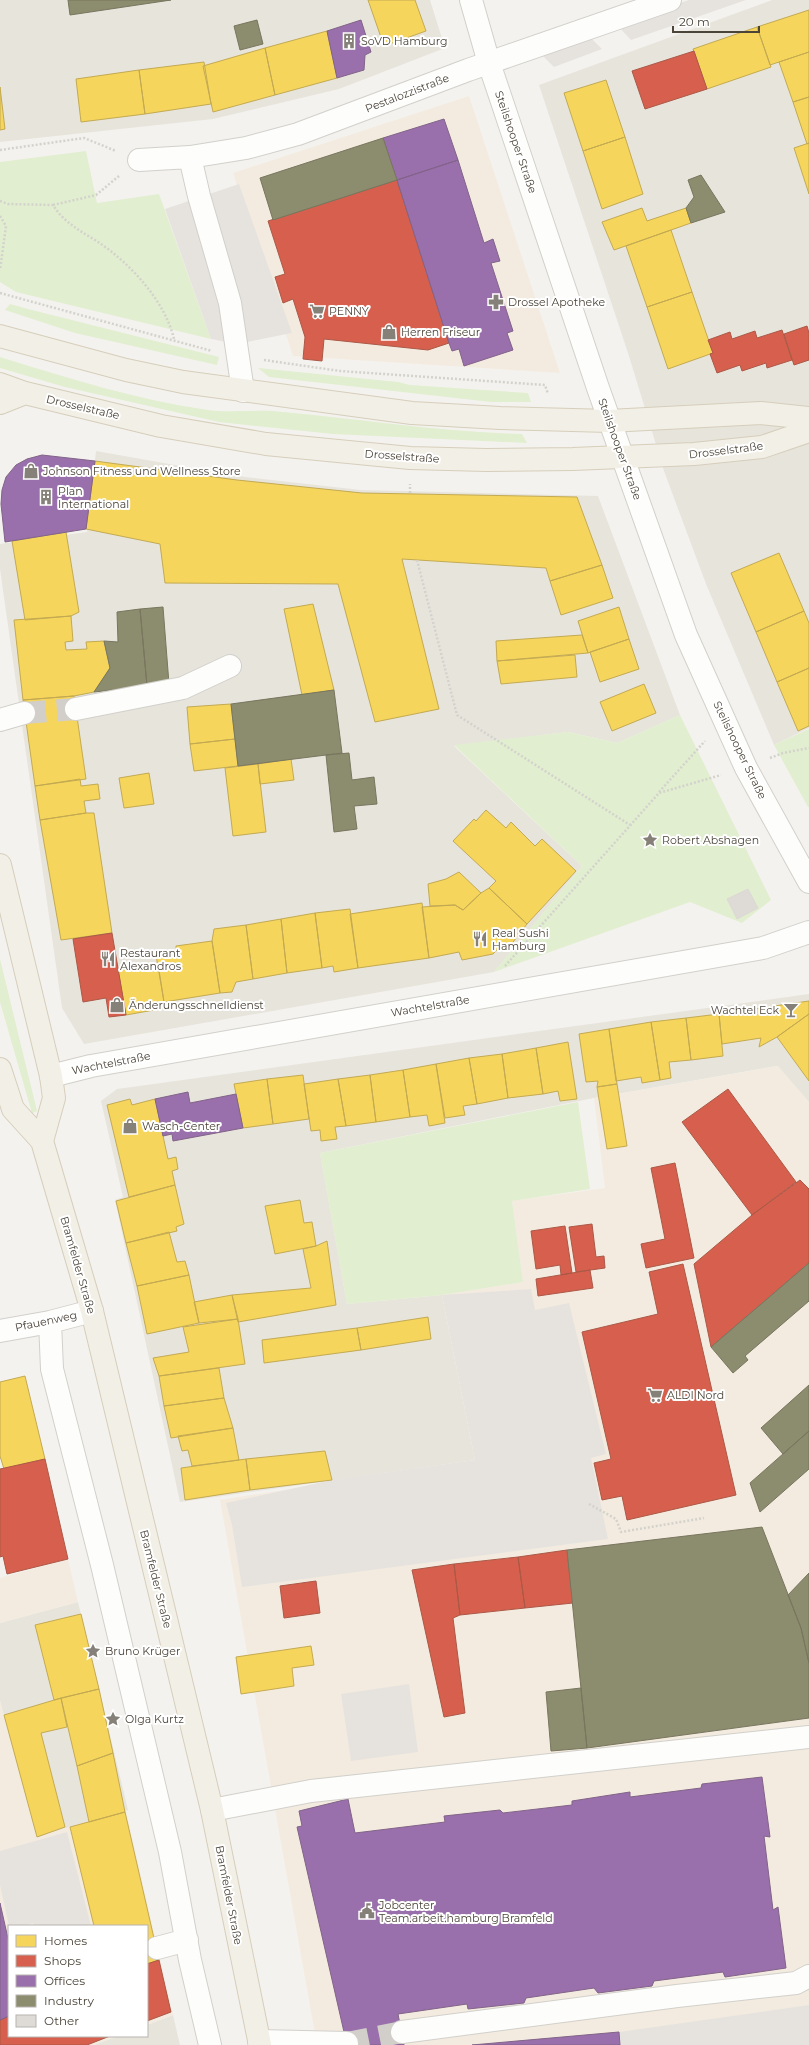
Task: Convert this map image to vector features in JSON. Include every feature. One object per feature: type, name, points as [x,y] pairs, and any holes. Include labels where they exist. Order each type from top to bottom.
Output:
[{"type":"main road","points":[[0,336],[141,373],[183,382],[412,413],[610,421],[761,413],[809,418]]},
{"type":"main road","name":"Drosselstraße","points":[[0,384],[25,393],[161,426],[266,444],[410,458],[486,460],[623,458],[762,447],[809,431]]},
{"type":"main road","points":[[0,403],[25,393]]},
{"type":"main road","points":[[0,865],[51,1076],[54,1098],[42,1141]]},
{"type":"main road","name":"Bramfelder Straße","points":[[0,1072],[13,1109],[42,1141],[92,1311],[212,1810],[259,2043]]},
{"type":"street","name":"Steilshooper Straße","points":[[471,0],[489,63],[610,421],[686,635],[746,768],[809,882]]},
{"type":"street","name":"Pestalozzistraße","points":[[139,160],[190,157],[246,148],[298,134],[489,63],[670,0]]},
{"type":"street","points":[[190,157],[199,196],[230,303],[243,391]]},
{"type":"street","points":[[76,709],[182,688],[230,666]]},
{"type":"street","points":[[0,720],[24,713]]},
{"type":"street","name":"Wachtelstraße","points":[[51,1076],[107,1063],[763,948],[809,932]]},
{"type":"street","name":"Pfauenweg","points":[[0,1331],[50,1322],[92,1311]]},
{"type":"street","points":[[50,1322],[52,1370],[102,1565],[157,1797],[210,2045]]},
{"type":"street","points":[[212,1810],[311,1791],[809,1737]]},
{"type":"street","points":[[157,1948],[187,1940]]},
{"type":"street","points":[[402,2032],[677,1996],[796,1983],[809,1976]]},
{"type":"street","points":[[259,2043],[347,2043]]},
{"type":"path","points":[[0,150],[84,138],[139,160],[96,195],[53,206],[8,204],[0,201]]},
{"type":"path","points":[[53,206],[60,217],[122,260],[143,282],[170,324],[174,340]]},
{"type":"path","points":[[0,216],[6,226],[0,270]]},
{"type":"path","points":[[0,293],[212,351],[239,356],[340,371],[545,385],[556,419]]},
{"type":"path","points":[[417,560],[457,715],[630,825]]},
{"type":"path","points":[[501,972],[724,720]]},
{"type":"path","points":[[659,792],[746,768],[783,753],[809,748]]},
{"type":"path","points":[[589,1504],[616,1519],[621,1532],[704,1518]]},
{"type":"shaded area","points":[[0,0],[430,0],[445,48],[339,89],[213,119],[0,142]]},
{"type":"shaded area","points":[[689,0],[746,0],[631,40],[617,25]]},
{"type":"shaded area","points":[[772,0],[809,0],[809,728],[774,745],[706,584],[664,471],[629,356],[539,85]]},
{"type":"shaded area","points":[[588,35],[602,49],[554,67],[539,52]]},
{"type":"shaded area","points":[[469,96],[560,373],[293,356],[233,173]]},
{"type":"shaded area","points":[[239,184],[292,333],[237,344],[211,339],[165,209]]},
{"type":"shaded area","points":[[96,451],[237,476],[361,490],[598,496],[680,715],[617,743],[568,732],[454,746],[582,866],[494,972],[84,1044],[62,1008],[0,569],[0,544],[87,532]]},
{"type":"shaded area","points":[[809,994],[809,1102],[777,1066],[594,1098],[320,1153],[347,1304],[442,1295],[475,1460],[180,1502],[115,1200],[123,1197],[101,1101],[117,1089]]},
{"type":"shaded area","points":[[778,1066],[809,1102],[809,2045],[317,2045],[220,1500],[475,1460],[442,1295],[523,1282],[512,1201],[605,1188],[594,1098]]},
{"type":"shaded area","points":[[531,1289],[535,1310],[569,1303],[606,1454],[591,1458],[608,1539],[242,1587],[232,1525],[226,1503],[332,1480],[475,1460],[442,1295]]},
{"type":"shaded area","points":[[68,1559],[78,1602],[0,1623],[0,1578]]},
{"type":"shaded area","points":[[78,1602],[128,1810],[37,1837],[0,1701],[0,1623]]},
{"type":"shaded area","points":[[409,1684],[418,1752],[351,1761],[341,1694]]},
{"type":"shaded area","points":[[0,1701],[37,1836],[126,1811],[173,2015],[148,2025],[148,1925],[8,1925],[8,2037],[115,2037],[94,2045],[0,2045]]},
{"type":"shaded area","points":[[67,1832],[91,1925],[34,1925],[33,1923],[27,1925],[9,1925],[0,1885],[0,1851]]},
{"type":"shaded area","points":[[809,2005],[809,2045],[620,2045],[619,2032]]},
{"type":"shaded area","points":[[173,2015],[180,2045],[94,2045],[115,2037],[148,2037],[148,2025]]},
{"type":"green space","points":[[86,151],[97,203],[159,194],[211,339],[16,292],[0,282],[0,162]]},
{"type":"green space","points":[[10,304],[219,357],[217,365],[75,333],[5,310]]},
{"type":"green space","points":[[0,357],[103,388],[181,406],[216,411],[272,411],[459,431],[522,434],[527,443],[333,434],[219,422],[65,387],[0,368]]},
{"type":"green space","points":[[258,368],[398,382],[410,385],[528,393],[531,402],[491,402],[269,377]]},
{"type":"green space","points":[[680,715],[771,900],[742,923],[690,902],[494,972],[582,866],[454,745],[568,732],[617,743]]},
{"type":"green space","points":[[809,729],[809,807],[808,807],[774,745]]},
{"type":"green space","points":[[0,959],[37,1111],[32,1113],[0,1002]]},
{"type":"green space","points":[[578,1102],[590,1189],[512,1201],[523,1282],[442,1295],[347,1304],[320,1153]]},
{"type":"building: Homes","points":[[368,0],[415,0],[426,31],[384,46]]},
{"type":"building: Homes","points":[[809,10],[809,52],[770,65],[757,27]]},
{"type":"building: Homes","points":[[757,27],[771,67],[707,89],[693,49]]},
{"type":"building: Homes","points":[[327,31],[337,78],[275,95],[265,48]]},
{"type":"building: Homes","points":[[265,48],[275,95],[213,112],[203,66]]},
{"type":"building: Homes","points":[[809,52],[809,97],[793,102],[779,62]]},
{"type":"building: Homes","points":[[204,62],[211,104],[145,114],[139,70]]},
{"type":"building: Homes","points":[[139,70],[145,114],[81,122],[76,79]]},
{"type":"building: Homes","points":[[606,80],[625,137],[583,151],[564,93]]},
{"type":"building: Homes","points":[[0,87],[5,129],[0,130]]},
{"type":"building: Homes","points":[[809,97],[809,143],[807,144],[793,102]]},
{"type":"building: Homes","points":[[625,137],[643,194],[602,209],[583,151]]},
{"type":"building: Homes","points":[[809,143],[809,194],[794,148]]},
{"type":"building: Homes","points":[[642,208],[647,221],[686,208],[691,223],[614,250],[602,222]]},
{"type":"building: Homes","points":[[671,230],[692,292],[647,307],[626,246]]},
{"type":"building: Homes","points":[[692,292],[713,353],[668,369],[647,307]]},
{"type":"building: Homes","points":[[95,461],[237,480],[362,493],[577,497],[602,565],[550,581],[546,568],[402,559],[439,709],[375,722],[338,584],[165,583],[160,544],[86,529]]},
{"type":"building: Homes","points":[[66,532],[79,612],[71,616],[25,620],[12,541]]},
{"type":"building: Homes","points":[[779,553],[804,611],[756,632],[731,573]]},
{"type":"building: Homes","points":[[602,565],[613,598],[561,615],[550,581]]},
{"type":"building: Homes","points":[[313,604],[334,690],[302,695],[284,609]]},
{"type":"building: Homes","points":[[619,607],[629,639],[588,653],[578,621]]},
{"type":"building: Homes","points":[[804,611],[809,623],[809,668],[777,682],[756,632]]},
{"type":"building: Homes","points":[[71,616],[73,641],[65,642],[66,650],[87,649],[86,642],[104,641],[110,668],[94,692],[74,696],[23,700],[14,620]]},
{"type":"building: Homes","points":[[582,635],[588,653],[497,661],[496,641]]},
{"type":"building: Homes","points":[[629,639],[639,669],[600,682],[590,652]]},
{"type":"building: Homes","points":[[575,655],[577,677],[501,684],[497,661]]},
{"type":"building: Homes","points":[[809,668],[809,726],[798,731],[777,682]]},
{"type":"building: Homes","points":[[644,684],[656,713],[612,731],[600,702]]},
{"type":"building: Homes","points":[[74,696],[86,779],[35,786],[23,700]]},
{"type":"building: Homes","points":[[231,704],[235,739],[190,744],[187,707]]},
{"type":"building: Homes","points":[[235,739],[238,766],[194,771],[190,744]]},
{"type":"building: Homes","points":[[291,759],[294,780],[260,784],[258,764]]},
{"type":"building: Homes","points":[[258,764],[266,832],[233,836],[225,768]]},
{"type":"building: Homes","points":[[149,773],[154,804],[124,808],[119,778]]},
{"type":"building: Homes","points":[[80,779],[81,786],[98,784],[100,799],[84,801],[86,813],[40,820],[35,786]]},
{"type":"building: Homes","points":[[486,810],[506,828],[511,822],[535,846],[542,839],[576,871],[527,924],[489,888],[496,881],[453,841],[474,819],[476,821]]},
{"type":"building: Homes","points":[[94,813],[112,933],[61,940],[40,820]]},
{"type":"building: Homes","points":[[459,872],[481,893],[463,910],[455,905],[430,906],[428,884],[446,879]]},
{"type":"building: Homes","points":[[489,888],[527,924],[510,946],[504,942],[493,954],[462,960],[459,952],[429,958],[422,907],[455,905],[463,910],[481,893]]},
{"type":"building: Homes","points":[[422,903],[429,958],[358,968],[350,914]]},
{"type":"building: Homes","points":[[350,909],[358,968],[334,972],[333,966],[322,968],[315,913]]},
{"type":"building: Homes","points":[[315,913],[322,968],[287,973],[281,919]]},
{"type":"building: Homes","points":[[281,919],[287,973],[253,979],[246,925]]},
{"type":"building: Homes","points":[[246,925],[253,979],[236,982],[232,992],[220,993],[212,941],[214,929]]},
{"type":"building: Homes","points":[[212,941],[220,993],[164,1002],[156,955],[176,952],[176,946]]},
{"type":"building: Homes","points":[[158,964],[165,1008],[126,1015],[118,970]]},
{"type":"building: Homes","points":[[809,1001],[809,1014],[777,1037],[759,1047],[761,1038],[722,1044],[719,1014]]},
{"type":"building: Homes","points":[[719,1014],[723,1056],[691,1060],[686,1018]]},
{"type":"building: Homes","points":[[809,1014],[809,1081],[777,1037]]},
{"type":"building: Homes","points":[[686,1018],[691,1060],[669,1062],[671,1078],[660,1080],[651,1022]]},
{"type":"building: Homes","points":[[651,1022],[660,1080],[642,1083],[641,1077],[616,1081],[609,1029]]},
{"type":"building: Homes","points":[[609,1029],[617,1084],[597,1087],[598,1081],[586,1082],[579,1034]]},
{"type":"building: Homes","points":[[568,1042],[577,1099],[560,1101],[558,1091],[543,1094],[536,1048]]},
{"type":"building: Homes","points":[[536,1048],[543,1094],[508,1098],[502,1054]]},
{"type":"building: Homes","points":[[502,1054],[508,1098],[477,1104],[469,1058]]},
{"type":"building: Homes","points":[[469,1058],[477,1104],[463,1106],[465,1115],[445,1118],[436,1064]]},
{"type":"building: Homes","points":[[436,1064],[445,1123],[429,1126],[427,1115],[410,1117],[403,1070]]},
{"type":"building: Homes","points":[[403,1070],[410,1117],[376,1122],[370,1075]]},
{"type":"building: Homes","points":[[303,1075],[309,1119],[273,1124],[267,1079]]},
{"type":"building: Homes","points":[[370,1075],[376,1122],[346,1126],[338,1079]]},
{"type":"building: Homes","points":[[267,1079],[273,1124],[243,1128],[234,1084]]},
{"type":"building: Homes","points":[[338,1079],[346,1126],[335,1127],[337,1139],[321,1141],[320,1130],[311,1131],[304,1084]]},
{"type":"building: Homes","points":[[617,1084],[627,1146],[607,1149],[597,1087]]},
{"type":"building: Homes","points":[[130,1099],[132,1105],[155,1099],[168,1159],[176,1157],[178,1169],[172,1171],[175,1185],[129,1197],[107,1105]]},
{"type":"building: Homes","points":[[175,1185],[184,1224],[176,1227],[177,1231],[126,1243],[116,1201]]},
{"type":"building: Homes","points":[[300,1200],[304,1223],[312,1222],[316,1246],[275,1254],[265,1206]]},
{"type":"building: Homes","points":[[169,1232],[177,1262],[185,1261],[189,1275],[137,1286],[126,1243]]},
{"type":"building: Homes","points":[[327,1241],[336,1305],[238,1322],[232,1295],[311,1288],[303,1249],[316,1246]]},
{"type":"building: Homes","points":[[189,1275],[199,1323],[147,1334],[137,1286]]},
{"type":"building: Homes","points":[[232,1295],[238,1319],[199,1323],[194,1302]]},
{"type":"building: Homes","points":[[428,1317],[431,1339],[361,1350],[357,1328]]},
{"type":"building: Homes","points":[[238,1319],[245,1364],[159,1376],[153,1358],[189,1352],[183,1327]]},
{"type":"building: Homes","points":[[357,1328],[361,1350],[264,1363],[262,1340]]},
{"type":"building: Homes","points":[[219,1368],[224,1398],[164,1406],[159,1376]]},
{"type":"building: Homes","points":[[25,1376],[45,1459],[4,1469],[0,1456],[0,1382]]},
{"type":"building: Homes","points":[[224,1398],[233,1428],[171,1438],[164,1406]]},
{"type":"building: Homes","points":[[233,1428],[239,1460],[192,1466],[188,1450],[182,1451],[178,1436]]},
{"type":"building: Homes","points":[[325,1451],[332,1480],[250,1490],[246,1459]]},
{"type":"building: Homes","points":[[246,1459],[250,1490],[185,1500],[181,1468]]},
{"type":"building: Homes","points":[[81,1614],[99,1689],[54,1700],[35,1625]]},
{"type":"building: Homes","points":[[311,1646],[314,1665],[292,1668],[294,1686],[241,1694],[236,1657]]},
{"type":"building: Homes","points":[[99,1689],[113,1753],[77,1766],[61,1698]]},
{"type":"building: Homes","points":[[61,1698],[67,1727],[41,1733],[65,1827],[37,1837],[4,1715]]},
{"type":"building: Homes","points":[[113,1753],[125,1812],[89,1822],[77,1766]]},
{"type":"building: Homes","points":[[125,1812],[159,1960],[148,1964],[148,1925],[94,1925],[70,1827]]},
{"type":"building: Shops","points":[[694,51],[707,89],[645,109],[632,71]]},
{"type":"building: Shops","points":[[397,180],[449,343],[428,350],[324,339],[322,361],[303,359],[305,337],[293,299],[283,303],[275,277],[285,274],[268,221]]},
{"type":"building: Shops","points":[[807,326],[809,333],[809,360],[794,365],[784,334]]},
{"type":"building: Shops","points":[[782,330],[792,360],[767,368],[766,363],[742,371],[740,365],[717,373],[710,354],[713,353],[708,340],[730,332],[732,339],[755,331],[757,338]]},
{"type":"building: Shops","points":[[112,933],[126,1015],[109,1017],[106,998],[83,1002],[73,939]]},
{"type":"building: Shops","points":[[728,1089],[796,1182],[752,1215],[682,1122]]},
{"type":"building: Shops","points":[[675,1163],[694,1258],[646,1268],[641,1244],[665,1239],[651,1168]]},
{"type":"building: Shops","points":[[800,1180],[809,1189],[809,1263],[711,1347],[694,1264],[752,1215]]},
{"type":"building: Shops","points":[[592,1224],[596,1257],[604,1256],[605,1268],[576,1272],[569,1227]]},
{"type":"building: Shops","points":[[565,1226],[572,1273],[561,1275],[560,1265],[536,1269],[531,1231]]},
{"type":"building: Shops","name":"ALDI Nord","points":[[683,1264],[736,1495],[627,1520],[622,1496],[602,1500],[594,1463],[611,1459],[582,1332],[658,1314],[649,1272]]},
{"type":"building: Shops","points":[[590,1270],[593,1288],[538,1296],[536,1279]]},
{"type":"building: Shops","points":[[45,1459],[68,1559],[7,1574],[3,1556],[0,1557],[0,1469]]},
{"type":"building: Shops","points":[[567,1550],[573,1603],[525,1608],[518,1557]]},
{"type":"building: Shops","points":[[518,1557],[525,1608],[460,1615],[454,1564]]},
{"type":"building: Shops","points":[[454,1564],[460,1615],[453,1618],[465,1713],[444,1717],[412,1570]]},
{"type":"building: Shops","points":[[316,1581],[320,1613],[284,1618],[280,1586]]},
{"type":"building: Shops","points":[[159,1960],[171,2012],[148,2021],[148,1964]]},
{"type":"building: Shops","points":[[8,2016],[8,2037],[107,2037],[87,2045],[0,2045],[0,2020]]},
{"type":"building: Offices","name":"SoVD Hamburg","points":[[361,20],[371,52],[365,55],[364,70],[337,78],[327,31]]},
{"type":"building: Offices","points":[[444,119],[458,160],[397,180],[383,138]]},
{"type":"building: Offices","points":[[458,160],[484,243],[493,239],[500,261],[491,263],[513,331],[507,333],[513,350],[464,366],[459,349],[452,351],[449,343],[397,180]]},
{"type":"building: Offices","name":"Plan International","points":[[42,455],[95,461],[86,529],[5,542],[1,504],[2,490],[6,477],[16,465],[27,459]]},
{"type":"building: Offices","points":[[188,1092],[190,1103],[236,1094],[243,1128],[173,1141],[172,1134],[163,1136],[155,1099]]},
{"type":"building: Offices","points":[[762,1777],[770,1837],[764,1836],[773,1910],[778,1907],[786,1968],[725,1977],[723,1972],[654,1981],[652,1986],[598,1993],[594,1988],[526,1998],[524,2003],[468,2009],[467,2004],[398,2014],[404,2045],[347,2045],[297,1827],[302,1826],[299,1811],[348,1799],[355,1833],[445,1822],[444,1816],[500,1810],[503,1813],[572,1805],[572,1801],[630,1792],[630,1797],[701,1788],[702,1784]]},
{"type":"building: Offices","points":[[0,1903],[8,1939],[8,2016],[0,2020]]},
{"type":"building: Offices","points":[[619,2032],[620,2045],[472,2045]]},
{"type":"building: Industry","points":[[68,0],[171,0],[70,15]]},
{"type":"building: Industry","points":[[257,20],[263,44],[240,50],[234,26]]},
{"type":"building: Industry","points":[[383,138],[397,180],[273,220],[260,178]]},
{"type":"building: Industry","points":[[701,175],[725,212],[691,223],[686,208],[694,197],[688,180]]},
{"type":"building: Industry","points":[[163,607],[169,684],[147,686],[140,609]]},
{"type":"building: Industry","points":[[140,609],[147,686],[94,692],[110,668],[104,641],[118,642],[117,612]]},
{"type":"building: Industry","points":[[334,690],[342,753],[238,766],[231,704]]},
{"type":"building: Industry","points":[[349,753],[352,780],[374,777],[377,804],[354,806],[357,829],[334,832],[326,755]]},
{"type":"building: Industry","points":[[809,1263],[809,1301],[745,1356],[748,1360],[733,1373],[711,1347]]},
{"type":"building: Industry","points":[[809,1385],[809,1431],[783,1454],[761,1428]]},
{"type":"building: Industry","points":[[809,1431],[809,1469],[760,1512],[750,1483]]},
{"type":"building: Industry","points":[[762,1527],[801,1628],[809,1663],[809,1718],[587,1748],[567,1550]]},
{"type":"building: Industry","points":[[809,1573],[809,1663],[801,1628],[788,1595]]},
{"type":"building: Industry","points":[[581,1688],[587,1748],[551,1751],[546,1692]]},
{"type":"building: Other","points":[[748,889],[758,908],[737,919],[727,899]]},
{"type":"tunnel","points":[[24,713],[76,709]]},
{"type":"tunnel","points":[[347,2043],[402,2032]]},
{"type":"place","name":"SoVD Hamburg","points":[[349,41]]},
{"type":"place","name":"Drossel Apotheke","points":[[496,302]]},
{"type":"place","name":"PENNY","points":[[317,311]]},
{"type":"place","name":"Herren Friseur","points":[[389,332]]},
{"type":"place","name":"Johnson Fitness und Wellness Store","points":[[31,471]]},
{"type":"place","name":"Plan International","points":[[46,497]]},
{"type":"place","name":"Robert Abshagen","points":[[650,840]]},
{"type":"place","name":"Real Sushi Hamburg","points":[[480,939]]},
{"type":"place","name":"Restaurant Alexandros","points":[[108,959]]},
{"type":"place","name":"Änderungsschnelldienst","points":[[117,1005]]},
{"type":"place","name":"Wachtel Eck","points":[[791,1010]]},
{"type":"place","name":"Wasch-Center","points":[[130,1126]]},
{"type":"place","name":"ALDI Nord","points":[[655,1395]]},
{"type":"place","name":"Bruno Krüger","points":[[93,1651]]},
{"type":"place","name":"Olga Kurtz","points":[[113,1719]]},
{"type":"place","name":"Jobcenter Team.arbeit.hamburg Bramfeld","points":[[367,1911]]}]
